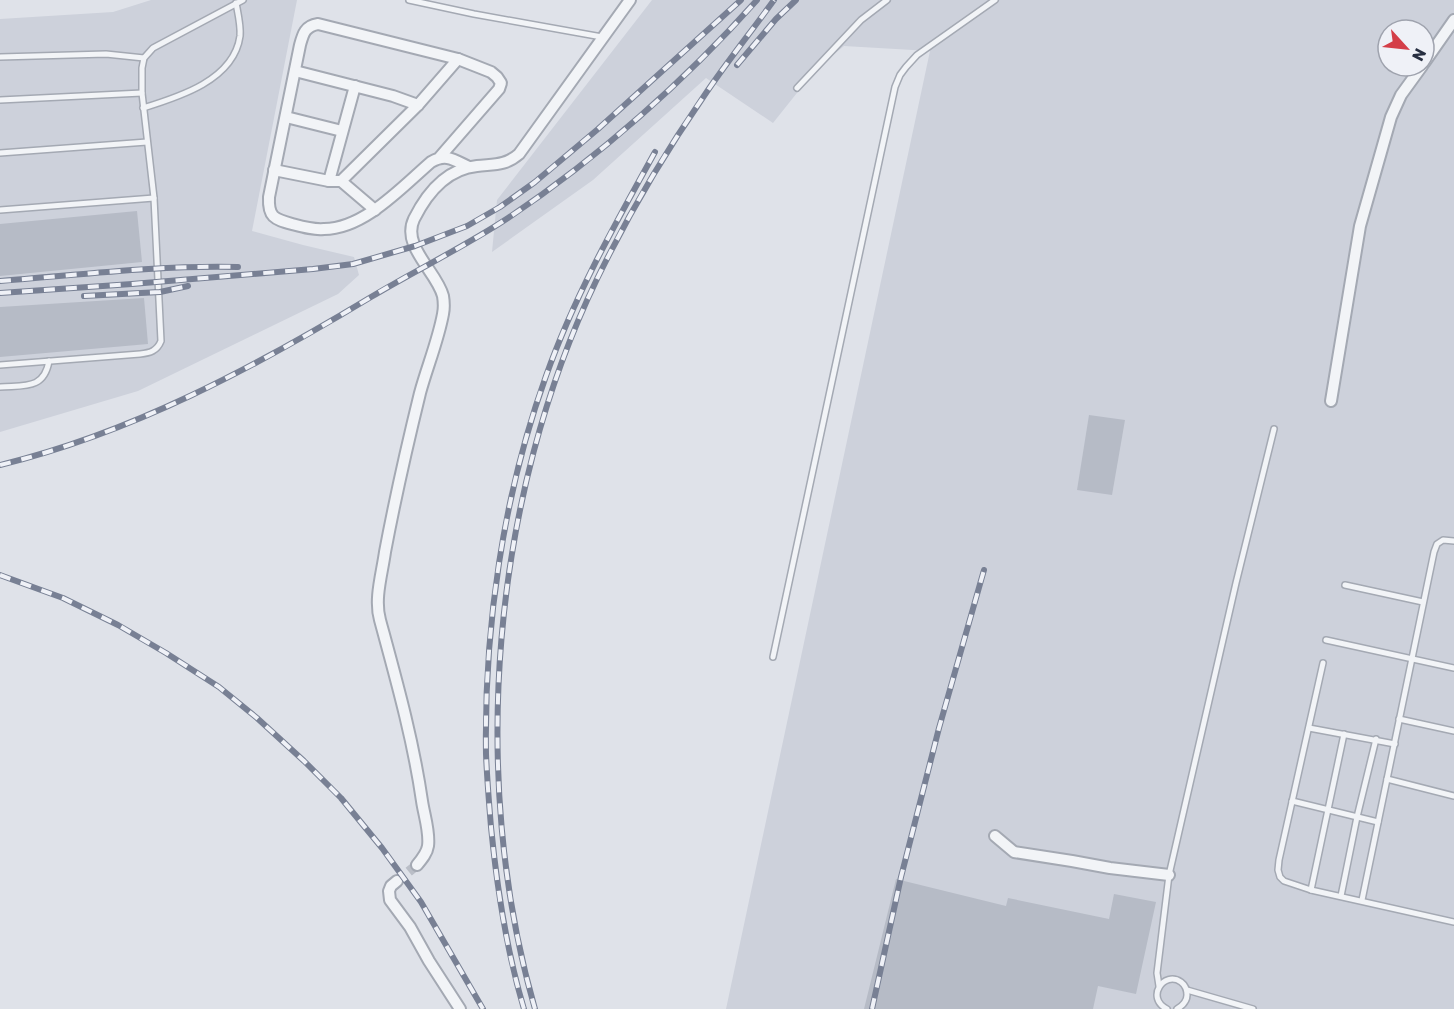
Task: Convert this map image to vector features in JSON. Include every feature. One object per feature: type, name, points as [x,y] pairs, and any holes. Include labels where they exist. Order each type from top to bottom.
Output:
[{"type":"street","points":[[417,865],[428,844],[419,777],[408,724],[377,611],[397,494],[421,390],[443,312],[444,298],[415,246],[411,229],[419,210],[443,179],[469,167],[511,161],[519,154],[630,0]]},
{"type":"street","points":[[1436,46],[1454,20]]},
{"type":"street","points":[[318,24],[458,59],[491,72],[501,83],[492,98],[439,158],[431,162],[375,210],[358,220],[330,229],[311,229],[281,221],[270,213],[268,206],[274,170],[300,45],[307,27],[318,24]]},
{"type":"street","points":[[335,181],[418,105],[458,59]]},
{"type":"street","points":[[296,71],[393,96],[418,105]]},
{"type":"street","points":[[1331,401],[1360,226],[1391,117],[1401,95],[1413,78]]},
{"type":"street","points":[[335,181],[342,131],[354,86]]},
{"type":"street","points":[[286,117],[342,131]]},
{"type":"street","points":[[439,158],[450,158],[469,167]]},
{"type":"street","points":[[274,170],[335,181],[375,210]]},
{"type":"street","points":[[995,836],[1014,852],[1169,875]]},
{"type":"street","points":[[397,881],[388,891],[390,900],[410,927],[460,1009]]},
{"type":"lane","points":[[0,364],[140,354],[151,352],[159,347],[161,321],[154,198],[142,93],[144,58],[153,48],[243,0]]},
{"type":"lane","points":[[409,0],[603,38]]},
{"type":"lane","points":[[796,88],[861,20],[887,0]]},
{"type":"lane","points":[[773,657],[895,87],[900,75],[917,55],[995,0]]},
{"type":"lane","points":[[144,108],[178,97],[211,80],[231,61],[240,34],[236,3]]},
{"type":"lane","points":[[0,57],[106,54],[144,58]]},
{"type":"lane","points":[[0,100],[142,93]]},
{"type":"lane","points":[[0,153],[147,142]]},
{"type":"lane","points":[[0,210],[154,198]]},
{"type":"lane","points":[[0,387],[35,384],[44,378],[48,371],[49,361]]},
{"type":"lane","points":[[1167,1009],[1160,1007],[1157,996],[1159,986],[1157,973],[1169,875],[1274,429]]},
{"type":"lane","points":[[1362,900],[1434,552],[1437,544],[1443,540],[1454,541]]},
{"type":"lane","points":[[1345,585],[1423,602]]},
{"type":"lane","points":[[1326,640],[1454,668]]},
{"type":"lane","points":[[1323,663],[1278,870],[1280,877],[1284,881],[1311,890],[1454,922]]},
{"type":"lane","points":[[1400,719],[1454,731]]},
{"type":"lane","points":[[1309,728],[1395,744]]},
{"type":"lane","points":[[1311,890],[1344,734]]},
{"type":"lane","points":[[1341,896],[1376,740]]},
{"type":"lane","points":[[1387,779],[1454,796]]},
{"type":"lane","points":[[1292,801],[1378,822]]},
{"type":"lane","points":[[1159,986],[1167,980],[1176,980],[1187,990],[1253,1009]]},
{"type":"lane","points":[[1180,1009],[1186,1000],[1187,990]]},
{"type":"shaded area","points":[[151,0],[297,0],[252,231],[354,257],[359,275],[338,294],[138,391],[0,432],[0,19],[113,12]]},
{"type":"shaded area","points":[[652,0],[1454,0],[1454,1009],[726,1009],[930,51],[844,46],[816,69],[773,123],[706,78],[593,180],[492,252],[497,200]]},
{"type":"building","points":[[137,211],[142,262],[0,276],[0,224]]},
{"type":"building","points":[[144,298],[148,344],[0,357],[0,307]]},
{"type":"building","points":[[1089,415],[1125,420],[1112,495],[1077,490]]},
{"type":"building","points":[[896,879],[1006,906],[1008,898],[1109,919],[1114,894],[1156,902],[1136,994],[1098,986],[1093,1009],[864,1009]]},
{"type":"tunnel","points":[[397,881],[417,865]]},
{"type":"railway","points":[[0,293],[132,284],[353,264],[415,246],[467,226],[500,207],[535,182],[598,129],[741,0]]},
{"type":"railway","points":[[0,465],[97,435],[192,395],[283,348],[491,229],[542,195],[608,144],[671,88],[757,0]]},
{"type":"railway","points":[[535,1009],[514,920],[502,828],[497,733],[502,638],[514,544],[534,452],[561,363],[597,279],[621,232],[689,118],[774,0]]},
{"type":"railway","points":[[737,65],[776,19],[796,0]]},
{"type":"railway","points":[[524,1009],[512,964],[499,896],[487,772],[488,659],[499,562],[518,468],[531,421],[557,347],[596,261],[655,152]]},
{"type":"railway","points":[[0,281],[149,269],[238,267]]},
{"type":"railway","points":[[84,296],[160,292],[188,286]]},
{"type":"railway","points":[[872,1009],[901,877],[939,728],[984,570]]},
{"type":"railway","points":[[0,575],[63,598],[118,625],[219,687],[257,718],[341,798],[382,848],[421,902],[483,1009]]}]
